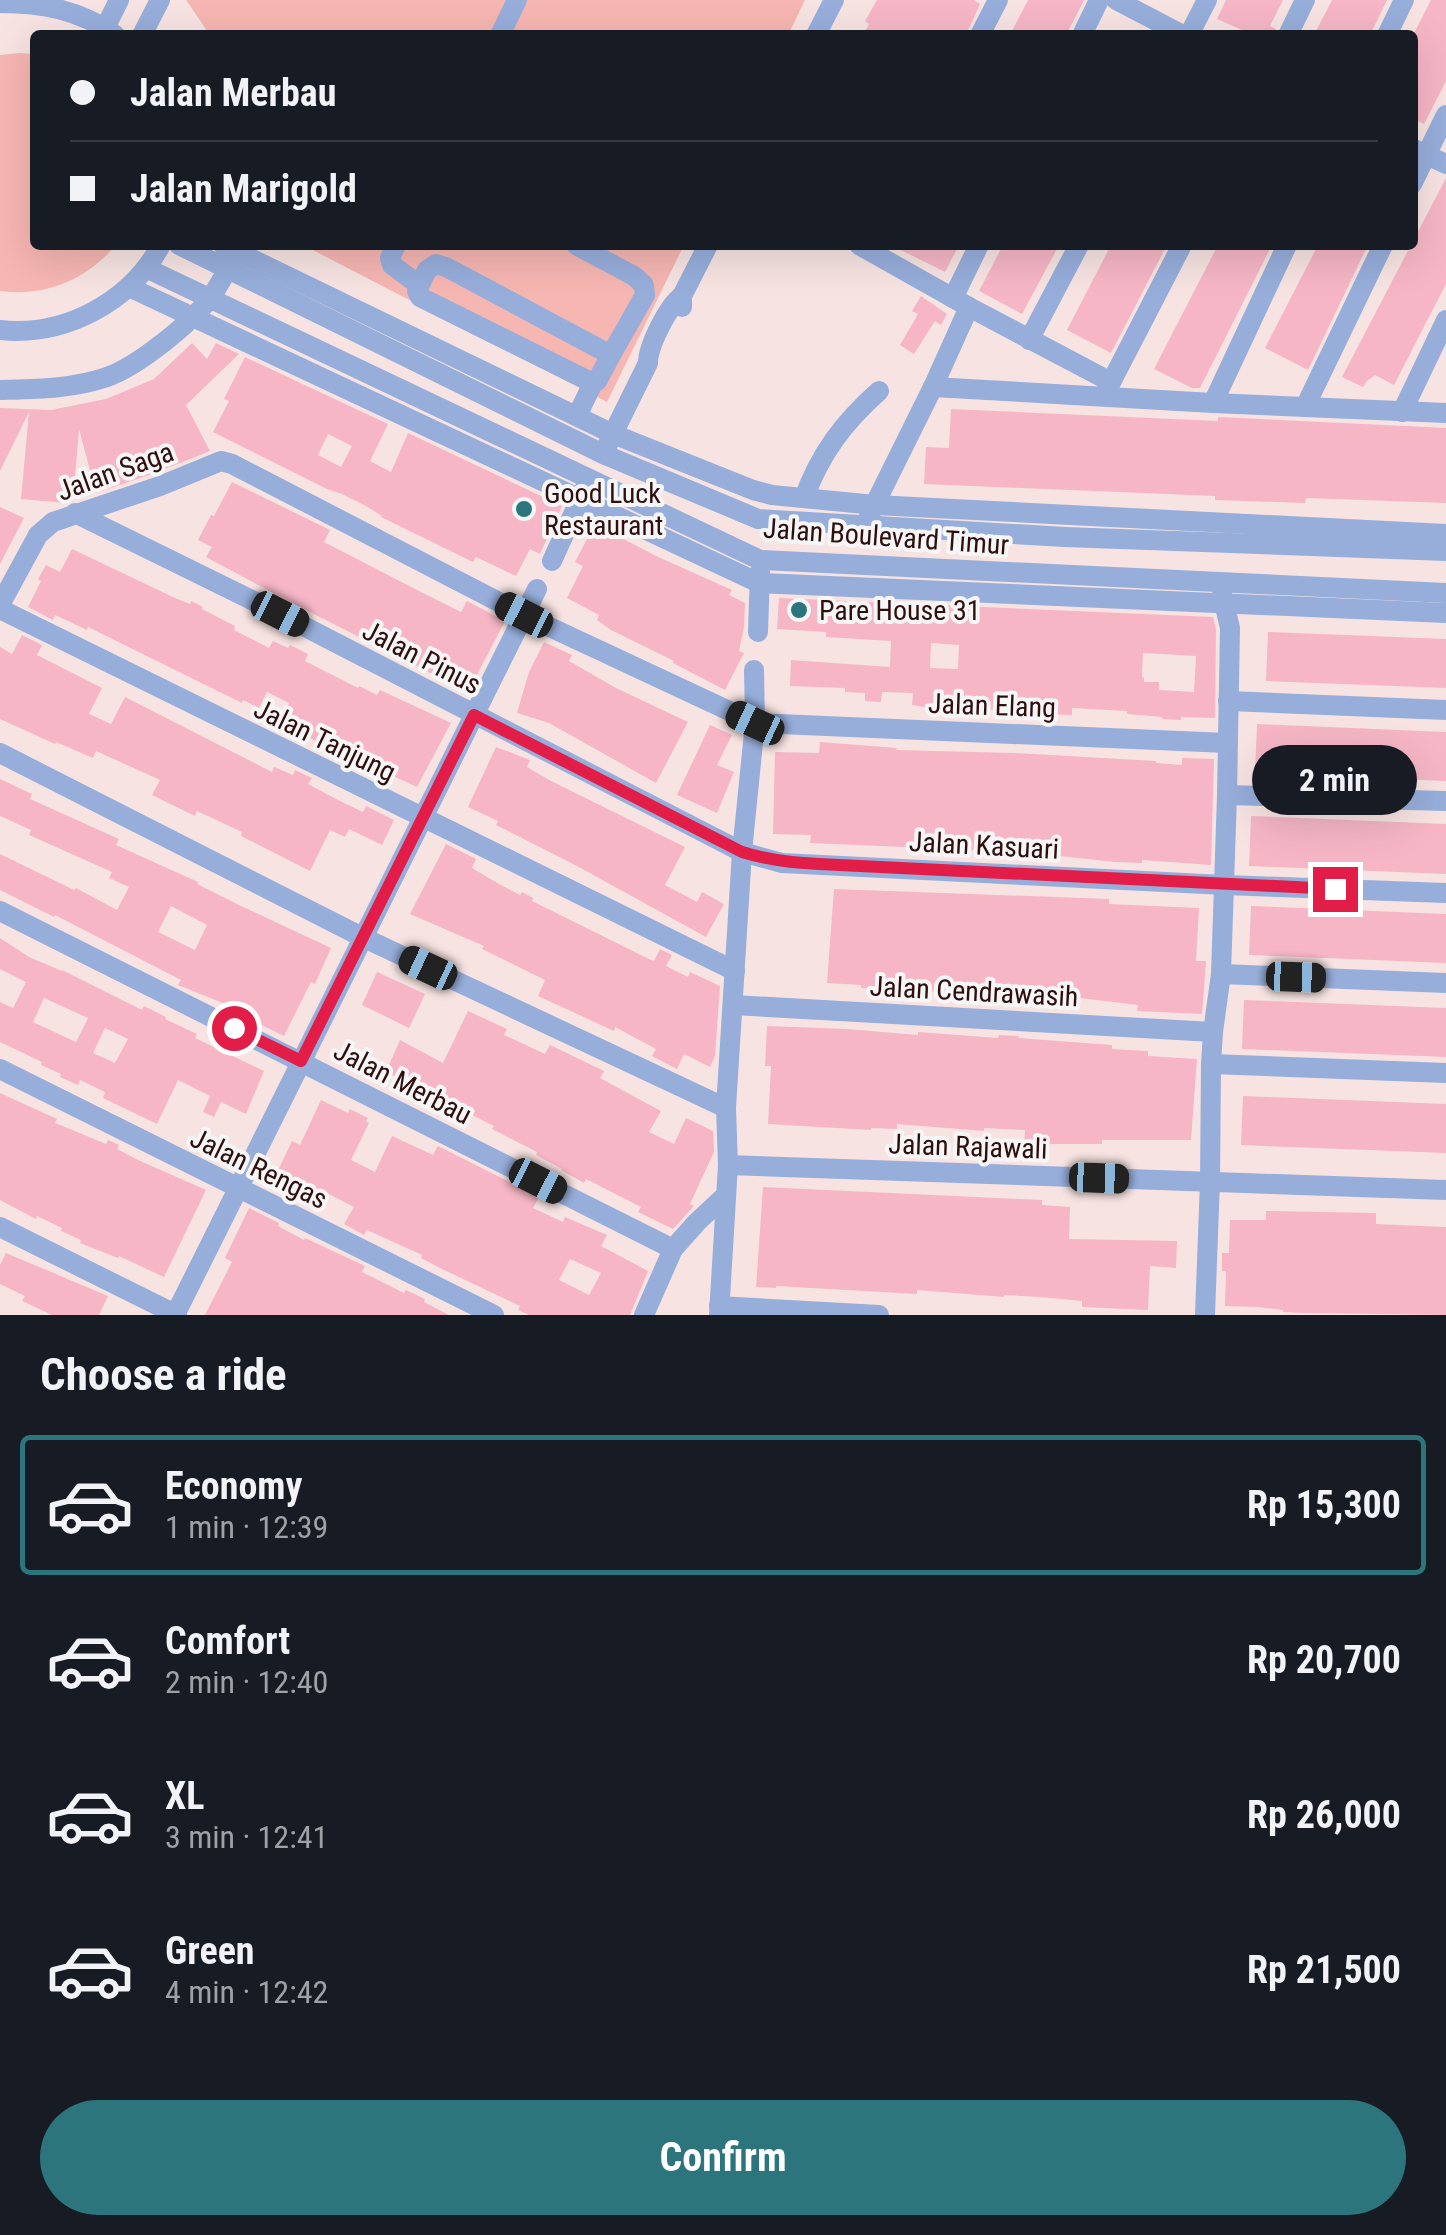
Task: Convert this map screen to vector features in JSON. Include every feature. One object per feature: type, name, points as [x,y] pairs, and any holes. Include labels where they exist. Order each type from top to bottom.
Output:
[{"type":"street","points":[[111,30],[119,0]]},
{"type":"street","points":[[145,30],[160,0]]},
{"type":"street","points":[[502,30],[517,0]]},
{"type":"street","points":[[819,30],[834,0]]},
{"type":"street","points":[[983,30],[998,0]]},
{"type":"street","points":[[1085,30],[1100,0]]},
{"type":"street","points":[[1116,0],[1176,30]]},
{"type":"street","points":[[1189,30],[1206,0]]},
{"type":"street","points":[[1290,30],[1305,0]]},
{"type":"street","points":[[1389,30],[1404,0]]},
{"type":"street","points":[[0,3],[55,7],[106,30]]},
{"type":"street","points":[[1446,115],[1419,151],[1446,164]]},
{"type":"street","points":[[2,332],[59,326],[108,304],[129,287],[158,250]]},
{"type":"street","name":"Jalan Boulevard Timur","points":[[204,250],[229,255],[614,434],[772,495],[875,505],[1446,534]]},
{"type":"street","points":[[394,250],[392,265],[419,285]]},
{"type":"street","points":[[577,416],[645,295],[644,285],[634,276],[585,250]]},
{"type":"street","points":[[552,561],[648,363],[648,353],[672,303],[682,296],[705,250]]},
{"type":"street","points":[[872,250],[1107,389]]},
{"type":"street","points":[[863,526],[933,387],[978,250]]},
{"type":"street","points":[[1030,340],[1076,250]]},
{"type":"street","points":[[1107,389],[1179,250]]},
{"type":"street","points":[[1213,403],[1285,250]]},
{"type":"street","points":[[1306,407],[1381,250]]},
{"type":"street","points":[[0,390],[58,388],[108,376],[144,357],[210,298],[229,255]]},
{"type":"street","name":"Jalan Boulevard Timur","points":[[229,255],[603,454],[758,520],[1446,551]]},
{"type":"street","points":[[593,383],[420,297],[417,291],[427,270],[436,264],[446,267],[611,355]]},
{"type":"street","name":"Jalan Boulevard Timur","points":[[146,268],[585,488],[760,560],[1222,582],[1235,597],[1444,603]]},
{"type":"street","points":[[129,287],[585,488],[759,582],[1235,597],[1230,628],[1221,974],[1213,1032],[1205,1315]]},
{"type":"street","points":[[1402,412],[1446,320]]},
{"type":"street","points":[[933,387],[1107,389],[1213,403],[1446,413]]},
{"type":"street","points":[[804,498],[821,458],[840,430],[880,391]]},
{"type":"street","name":"Jalan Saga","points":[[0,607],[38,535],[53,522],[218,462],[232,464],[524,615]]},
{"type":"street","name":"Jalan Pinus","points":[[75,513],[742,852]]},
{"type":"street","points":[[758,632],[760,560]]},
{"type":"street","points":[[0,1227],[176,1315],[537,589]]},
{"type":"street","name":"Jalan Tanjung","points":[[0,607],[734,971]]},
{"type":"street","points":[[524,615],[755,723]]},
{"type":"street","points":[[754,670],[755,723],[742,852],[726,1108],[728,1165],[719,1310],[879,1315]]},
{"type":"street","points":[[1228,701],[1446,710]]},
{"type":"street","name":"Jalan Elang","points":[[755,723],[1227,743]]},
{"type":"street","points":[[0,753],[362,937],[726,1108]]},
{"type":"street","points":[[1227,795],[1446,802]]},
{"type":"street","name":"Jalan Kasuari","points":[[742,852],[782,862],[1446,893]]},
{"type":"street","name":"Jalan Merbau","points":[[0,911],[673,1249]]},
{"type":"street","points":[[1221,974],[1446,983]]},
{"type":"street","name":"Jalan Cendrawasih","points":[[733,1005],[1213,1032]]},
{"type":"street","points":[[1212,1064],[1446,1073]]},
{"type":"street","name":"Jalan Rengas","points":[[0,1069],[494,1315]]},
{"type":"street","name":"Jalan Rajawali","points":[[728,1165],[1446,1190]]},
{"type":"street","points":[[644,1315],[673,1249],[725,1196]]},
{"type":"shaded area","points":[[186,0],[805,0],[790,30],[207,30]]},
{"type":"shaded area","points":[[30,54],[30,250],[111,250],[78,277],[33,291],[0,291],[0,55]]},
{"type":"shaded area","points":[[313,250],[682,250],[607,402]]},
{"type":"building","points":[[877,0],[974,0],[980,4],[968,30],[866,30],[869,24],[865,21]]},
{"type":"building","points":[[1028,0],[1084,0],[1069,30],[1013,30]]},
{"type":"building","points":[[1226,0],[1283,0],[1270,26],[1276,30],[1242,30],[1217,19]]},
{"type":"building","points":[[1332,0],[1387,0],[1372,30],[1317,30]]},
{"type":"building","points":[[1431,0],[1446,0],[1446,81],[1424,124],[1418,121],[1416,30]]},
{"type":"building","points":[[1446,178],[1446,284],[1394,385],[1375,375],[1363,387],[1342,377],[1408,250],[1418,250],[1418,232]]},
{"type":"building","points":[[901,250],[956,250],[945,272]]},
{"type":"building","points":[[1000,250],[1056,250],[1022,314],[979,291]]},
{"type":"building","points":[[1108,250],[1164,250],[1111,353],[1067,330]]},
{"type":"building","points":[[1215,250],[1269,250],[1200,388],[1192,388],[1154,369]]},
{"type":"building","points":[[1315,250],[1366,250],[1308,370],[1265,348]]},
{"type":"building","points":[[921,296],[947,314],[941,325],[935,321],[914,354],[900,345],[918,314],[912,311]]},
{"type":"building","points":[[192,343],[207,359],[216,343],[239,354],[186,405],[210,451],[96,493],[79,429],[73,500],[66,503],[21,499],[29,412],[0,471],[0,408],[51,410],[106,399],[154,379]]},
{"type":"building","points":[[245,357],[388,424],[370,461],[391,472],[408,433],[562,506],[540,554],[530,549],[516,576],[476,557],[473,562],[213,432],[229,401],[224,399]],"holes":[[[328,434],[352,446],[341,467],[318,455]]]},
{"type":"building","points":[[951,409],[1446,428],[1446,503],[1306,498],[1305,503],[1215,500],[1215,496],[924,484],[926,447],[949,448]]},
{"type":"building","points":[[232,482],[330,530],[324,542],[419,591],[461,612],[467,601],[505,621],[468,692],[206,557],[212,547],[198,540]]},
{"type":"building","points":[[0,507],[24,518],[0,564]]},
{"type":"building","points":[[595,524],[732,590],[729,595],[745,603],[739,651],[744,653],[725,690],[611,630],[597,620],[599,615],[567,598],[583,566],[575,562]]},
{"type":"building","points":[[72,549],[175,598],[203,607],[235,626],[234,630],[269,648],[273,641],[288,648],[290,645],[308,654],[305,661],[358,688],[377,695],[380,690],[451,723],[417,787],[382,771],[378,780],[363,773],[370,760],[342,746],[338,753],[279,722],[289,703],[267,692],[259,708],[243,700],[242,703],[88,627],[87,630],[55,615],[53,620],[28,607],[46,565],[60,572]]},
{"type":"building","points":[[779,598],[1213,617],[1215,718],[1162,719],[1127,711],[1072,708],[1072,715],[1047,714],[1048,707],[995,703],[995,710],[950,705],[950,709],[930,708],[912,705],[913,693],[882,692],[881,702],[865,701],[865,693],[845,692],[845,688],[790,686],[791,660],[890,667],[891,641],[777,629]],"holes":[[[931,643],[959,645],[958,669],[930,668]],[[1143,653],[1196,656],[1194,692],[1159,690],[1159,682],[1144,682]]]},
{"type":"building","points":[[1268,632],[1446,639],[1446,688],[1266,681]]},
{"type":"building","points":[[22,635],[42,645],[37,655],[102,688],[89,714],[111,724],[125,697],[272,772],[274,767],[293,775],[295,770],[312,778],[308,784],[338,800],[363,812],[366,806],[394,820],[382,845],[349,829],[345,837],[330,830],[310,871],[241,836],[242,832],[197,811],[195,816],[152,795],[160,780],[96,751],[93,758],[0,719],[0,647],[12,654]]},
{"type":"building","points":[[544,642],[572,655],[569,661],[616,688],[688,722],[656,783],[549,723],[517,713],[529,672]]},
{"type":"building","points":[[1257,724],[1446,732],[1446,781],[1255,773]]},
{"type":"building","points":[[710,725],[732,735],[717,765],[734,772],[717,813],[677,795]]},
{"type":"building","points":[[820,742],[896,750],[1014,753],[1182,765],[1182,758],[1214,759],[1211,865],[810,843],[811,835],[773,834],[775,752],[819,753]]},
{"type":"building","points":[[496,747],[530,760],[527,767],[551,781],[685,847],[665,885],[697,902],[702,892],[724,904],[706,937],[468,807]]},
{"type":"building","points":[[0,779],[32,794],[30,799],[119,839],[116,845],[331,948],[284,1036],[227,1008],[228,1005],[178,985],[181,980],[0,890],[0,854],[117,910],[129,887],[109,878],[112,872],[29,835],[31,830],[0,816]],"holes":[[[171,906],[207,925],[195,950],[158,932]]]},
{"type":"building","points":[[1251,816],[1446,824],[1446,874],[1249,866]]},
{"type":"building","points":[[446,844],[476,859],[472,868],[520,895],[522,892],[532,901],[651,960],[660,949],[672,955],[666,966],[720,986],[715,1056],[710,1067],[684,1054],[677,1069],[652,1056],[656,1049],[615,1027],[614,1031],[538,996],[545,980],[482,949],[484,946],[410,914]]},
{"type":"building","points":[[834,889],[1109,899],[1109,904],[1199,908],[1196,961],[1206,961],[1202,1014],[1137,1011],[1138,1005],[1055,995],[861,988],[827,983]]},
{"type":"building","points":[[1251,906],[1446,914],[1446,963],[1249,955]]},
{"type":"building","points":[[0,938],[29,957],[142,1010],[144,1006],[166,1017],[197,1034],[195,1038],[264,1071],[246,1114],[221,1102],[214,1117],[203,1112],[210,1096],[178,1080],[157,1124],[103,1098],[105,1092],[80,1080],[78,1085],[60,1077],[42,1062],[0,1042],[0,1002],[13,1008],[26,982],[0,969]],"holes":[[[44,998],[88,1018],[76,1042],[33,1022]],[[105,1028],[128,1039],[115,1063],[93,1053]]]},
{"type":"building","points":[[377,972],[425,994],[409,1028],[362,1005]]},
{"type":"building","points":[[1244,1000],[1446,1008],[1446,1057],[1242,1049]]},
{"type":"building","points":[[468,1011],[507,1029],[504,1035],[545,1054],[550,1045],[604,1071],[600,1078],[661,1111],[649,1132],[674,1144],[686,1118],[713,1131],[714,1152],[690,1204],[694,1206],[673,1229],[638,1212],[641,1207],[561,1170],[537,1152],[492,1129],[494,1126],[386,1072],[400,1040],[443,1063]]},
{"type":"building","points":[[767,1026],[918,1035],[1019,1036],[1112,1045],[1112,1049],[1148,1051],[1148,1056],[1197,1059],[1191,1140],[1102,1140],[1102,1144],[1050,1146],[1024,1145],[1025,1130],[897,1124],[897,1129],[871,1130],[768,1124],[771,1066],[765,1066]]},
{"type":"building","points":[[0,1093],[57,1119],[55,1123],[106,1144],[108,1140],[138,1160],[206,1190],[164,1277],[80,1243],[62,1228],[0,1200]]},
{"type":"building","points":[[1243,1096],[1446,1104],[1446,1153],[1241,1145]]},
{"type":"building","points":[[321,1100],[368,1118],[351,1160],[375,1172],[392,1136],[433,1155],[438,1146],[539,1197],[533,1208],[607,1235],[601,1246],[648,1271],[630,1315],[529,1315],[518,1310],[520,1306],[442,1269],[421,1258],[422,1255],[367,1230],[364,1235],[344,1224],[354,1207],[319,1189],[315,1196],[274,1179],[292,1141],[300,1145]],"holes":[[[570,1259],[601,1273],[589,1295],[559,1280]]]},
{"type":"building","points":[[763,1187],[1042,1200],[1042,1205],[1070,1207],[1069,1239],[1177,1241],[1176,1268],[1150,1266],[1148,1310],[1082,1307],[1082,1301],[1040,1297],[756,1287]]},
{"type":"building","points":[[249,1208],[304,1240],[365,1266],[362,1272],[425,1299],[424,1302],[449,1315],[205,1315],[232,1262],[225,1258]]},
{"type":"building","points":[[1266,1211],[1376,1213],[1376,1224],[1446,1227],[1446,1315],[1303,1313],[1225,1306],[1222,1253],[1229,1253],[1230,1220],[1266,1220]]},
{"type":"building","points":[[6,1253],[108,1296],[99,1315],[52,1315],[22,1301],[25,1296],[0,1284],[0,1265]]},
{"type":"place","name":"Good Luck Restaurant","points":[[524,509]]},
{"type":"place","name":"Pare House 31","points":[[799,610]]},
{"type":"route","points":[[234,1028],[301,1061],[474,715],[742,852],[762,858],[1335,889]]}]
